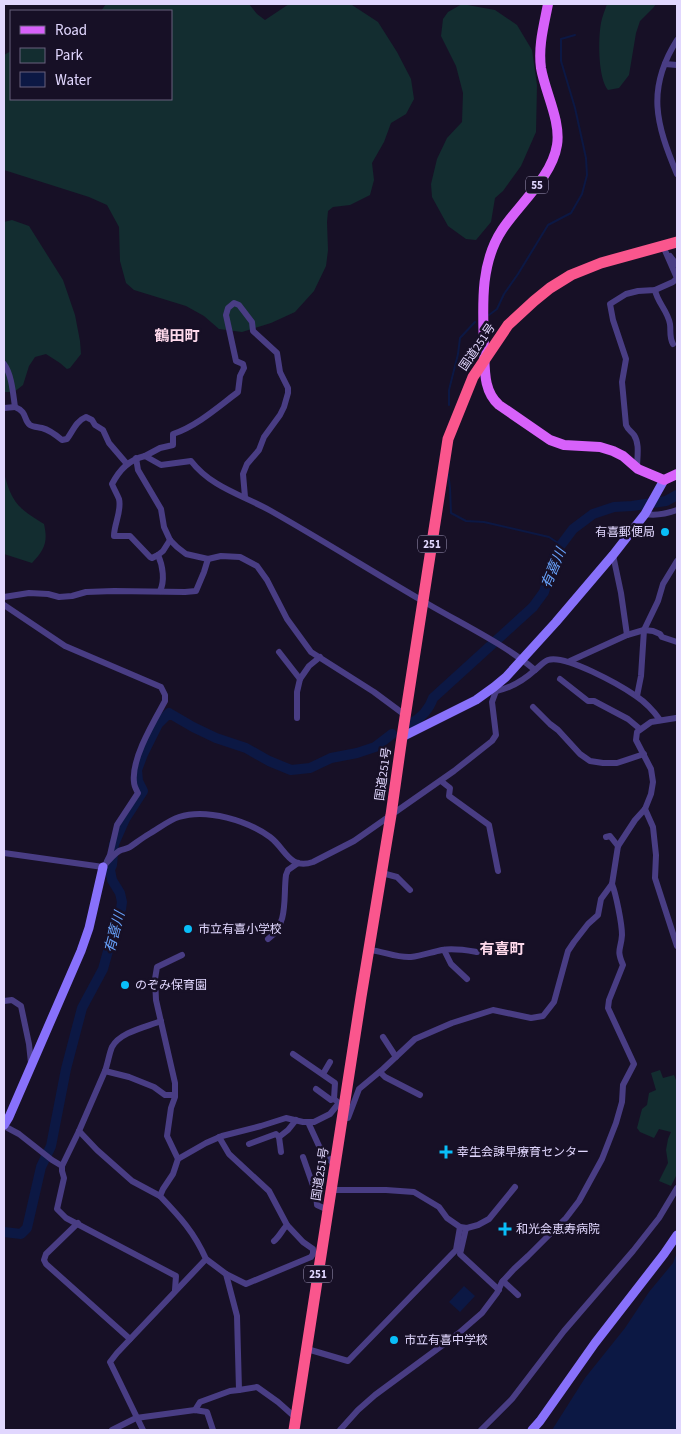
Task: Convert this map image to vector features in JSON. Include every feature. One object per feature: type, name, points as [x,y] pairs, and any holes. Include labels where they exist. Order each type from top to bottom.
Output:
[{"type":"highway","name":"国道251号","points":[[294,1430],[343,1118],[339,1102],[382,873],[448,439],[472,376],[508,325],[534,301],[571,275],[601,263],[665,250],[677,242]]},
{"type":"main road","name":"55","points":[[548,4],[541,39],[541,66],[556,122],[557,145],[553,160],[539,183],[514,212],[500,232],[490,256],[484,290],[486,380],[493,399],[499,405],[550,440],[564,445],[600,447],[613,451],[623,456],[637,468],[664,480]]},
{"type":"main road","points":[[664,480],[677,474]]},
{"type":"street","points":[[677,40],[661,72],[656,103],[660,125],[677,174]]},
{"type":"street","points":[[665,64],[677,65]]},
{"type":"street","points":[[665,250],[677,265]]},
{"type":"street","points":[[637,468],[637,446],[634,435],[626,425],[622,382],[626,360],[613,320],[610,304],[626,294],[655,290],[673,282],[677,278],[665,250]]},
{"type":"street","points":[[655,290],[656,296],[670,324],[673,344]]},
{"type":"street","points":[[170,540],[164,551],[152,558],[130,536],[114,536],[119,501],[112,484],[117,474],[127,464],[160,448],[173,445],[173,434],[187,428],[212,412],[238,392],[240,376],[244,368],[243,364],[236,362],[226,315],[228,308],[234,303],[239,305],[252,322],[253,331],[277,353],[280,372],[288,388],[284,407],[280,415],[264,437],[259,450],[247,464],[244,474],[245,498]]},
{"type":"street","points":[[4,364],[12,384],[15,408]]},
{"type":"street","points":[[4,408],[20,409],[30,425],[53,432],[62,440],[67,439],[80,420],[86,417],[103,430],[109,443],[127,464]]},
{"type":"street","points":[[145,456],[161,465],[191,461],[199,472],[213,482],[263,506],[422,601],[512,651],[536,670]]},
{"type":"street","points":[[136,458],[138,470],[161,508],[164,527],[170,540],[186,554],[208,559],[221,556],[240,557],[256,566],[267,580],[287,619],[311,652],[374,692],[405,715]]},
{"type":"street","points":[[402,737],[495,689],[556,622],[613,555],[646,511],[664,480]]},
{"type":"street","points":[[646,511],[653,515],[677,510]]},
{"type":"street","points":[[158,555],[162,563],[163,586],[160,591]]},
{"type":"street","points":[[613,555],[627,635]]},
{"type":"street","points":[[4,589],[6,597],[29,593],[48,594],[59,597],[86,592],[196,591],[208,559]]},
{"type":"street","points":[[637,696],[641,676],[644,630],[658,601],[663,584],[677,564]]},
{"type":"street","points":[[4,605],[66,646],[162,687],[165,694],[165,701],[139,752],[135,764],[134,784],[138,793],[117,825],[110,855],[81,951],[31,1064],[10,1117],[4,1126],[19,1134],[35,1148],[62,1166]]},
{"type":"street","points":[[570,661],[627,635],[644,630],[653,631],[662,637],[677,642]]},
{"type":"street","points":[[279,652],[300,680]]},
{"type":"street","points":[[297,718],[297,692],[300,680],[309,666],[320,657]]},
{"type":"street","points":[[495,689],[512,686],[526,678],[548,660],[570,661],[637,696],[652,708],[660,720]]},
{"type":"street","points":[[560,679],[588,701],[594,701],[628,719],[640,730]]},
{"type":"street","points":[[4,854],[106,864],[121,850],[128,848],[140,839],[180,817],[211,815],[238,821],[258,829],[273,839],[293,861],[306,864],[313,862],[354,841],[476,756],[492,741],[496,735],[492,702],[495,689]]},
{"type":"street","points":[[533,707],[580,754],[590,761],[617,763],[644,754]]},
{"type":"street","points":[[343,1118],[348,1118],[359,1089],[415,1039],[424,1034],[494,1010],[531,1018],[544,1016],[554,1002],[568,951],[598,914],[601,899],[612,884],[618,846],[635,820],[645,809],[651,794],[653,782],[651,770],[636,740],[637,732],[651,722],[677,719]]},
{"type":"street","points":[[441,781],[450,788],[449,796],[489,825],[498,871]]},
{"type":"street","points":[[645,809],[653,826],[656,855],[655,878],[677,946]]},
{"type":"street","points":[[606,837],[610,836],[618,846]]},
{"type":"street","points":[[268,939],[280,927],[283,920],[286,875],[288,870],[298,863]]},
{"type":"street","points":[[382,873],[397,877],[410,890]]},
{"type":"street","points":[[340,1430],[375,1395],[482,1314],[503,1281],[566,1218],[579,1201],[602,1159],[622,1102],[623,1085],[634,1064],[608,1008],[609,1000],[623,965],[619,955],[622,934],[616,892],[612,884]]},
{"type":"street","points":[[369,950],[381,951],[390,955],[412,957],[444,950],[457,949],[477,952]]},
{"type":"street","points":[[444,950],[451,964],[467,979]]},
{"type":"street","points":[[178,1159],[167,1136],[175,1095],[175,1083],[156,1000],[155,978],[157,967],[182,955]]},
{"type":"street","points":[[4,1001],[12,1000],[21,1006],[31,1064]]},
{"type":"street","points":[[161,1021],[121,1036],[111,1049],[105,1070],[80,1131],[62,1166],[64,1178],[57,1209],[66,1218],[176,1276],[175,1290]]},
{"type":"street","points":[[383,1037],[396,1057]]},
{"type":"street","points":[[160,1196],[173,1174],[178,1159],[219,1137],[286,1118],[314,1122],[330,1114],[339,1102],[335,1083],[294,1054]]},
{"type":"street","points":[[322,1074],[330,1062]]},
{"type":"street","points":[[105,1070],[154,1087],[164,1095],[175,1095]]},
{"type":"street","points":[[380,1072],[385,1077],[420,1095]]},
{"type":"street","points":[[316,1089],[330,1100],[339,1102]]},
{"type":"street","points":[[279,1137],[296,1120]]},
{"type":"street","points":[[308,1122],[318,1146],[335,1166]]},
{"type":"street","points":[[80,1131],[97,1150],[132,1181],[160,1196],[184,1221],[206,1259],[226,1274],[246,1284],[311,1257],[313,1248],[303,1242],[287,1224],[269,1190],[228,1154],[219,1137]]},
{"type":"street","points":[[249,1144],[276,1134],[279,1137]]},
{"type":"street","points":[[279,1137],[281,1152]]},
{"type":"street","points":[[303,1157],[316,1194],[317,1205],[328,1210]]},
{"type":"street","points":[[332,1190],[414,1192],[439,1207],[448,1218],[463,1228],[478,1226],[490,1219],[515,1187]]},
{"type":"street","points":[[481,1430],[512,1400],[564,1331],[648,1232],[670,1203],[677,1188]]},
{"type":"street","points":[[78,1224],[46,1254],[44,1260],[46,1264],[130,1339]]},
{"type":"street","points":[[274,1241],[287,1224]]},
{"type":"street","points":[[463,1228],[460,1254],[499,1290]]},
{"type":"street","points":[[307,1349],[348,1362],[456,1250],[463,1228]]},
{"type":"street","points":[[532,1430],[594,1343],[677,1235]]},
{"type":"street","points":[[143,1430],[110,1362],[175,1290],[206,1259]]},
{"type":"street","points":[[226,1274],[237,1316],[239,1390]]},
{"type":"street","points":[[503,1281],[518,1295]]},
{"type":"street","points":[[195,1410],[200,1402],[230,1391],[257,1387],[296,1418]]},
{"type":"street","points":[[112,1430],[136,1418],[195,1410],[207,1412],[213,1430]]},
{"type":"green space","points":[[106,4],[249,4],[265,20],[289,4],[347,4],[352,5],[378,22],[411,79],[414,99],[406,114],[391,123],[384,142],[372,163],[374,180],[370,195],[350,205],[333,207],[328,211],[326,266],[314,291],[295,312],[271,323],[242,332],[219,329],[204,316],[186,306],[134,290],[126,283],[120,261],[119,227],[107,205],[89,197],[4,170],[4,55],[10,52],[10,100],[172,100],[172,10],[102,10]]},
{"type":"green space","points":[[462,4],[495,10],[517,25],[532,50],[537,85],[536,132],[521,166],[503,191],[495,198],[491,222],[476,240],[466,239],[448,226],[432,197],[431,184],[437,159],[447,138],[462,122],[463,93],[456,66],[441,36],[443,19],[448,12]]},
{"type":"green space","points":[[607,4],[656,4],[640,21],[636,33],[629,75],[619,88],[608,90],[602,77],[599,48],[601,23]]},
{"type":"green space","points":[[12,220],[29,226],[63,280],[75,315],[81,354],[70,368],[67,369],[46,354],[35,357],[29,366],[23,385],[14,392],[4,392],[4,222]]},
{"type":"green space","points":[[4,473],[17,504],[44,524],[46,536],[44,545],[40,554],[32,563],[4,554]]},
{"type":"green space","points":[[660,1070],[663,1078],[674,1075],[677,1080],[677,1174],[671,1186],[659,1181],[668,1163],[666,1150],[671,1132],[659,1129],[654,1138],[640,1132],[637,1128],[642,1109],[647,1105],[649,1093],[656,1090],[651,1073]]},
{"type":"water","points":[[677,1252],[677,1430],[552,1430],[585,1378],[673,1263]]},
{"type":"water","points":[[464,1286],[475,1296],[460,1312],[449,1302]]},
{"type":"waterway","points":[[489,315],[497,309],[504,294],[548,225],[571,213],[582,194],[587,175],[586,158],[575,108],[561,61],[561,39],[575,35]]},
{"type":"waterway","points":[[449,405],[449,390],[460,338],[475,322]]},
{"type":"waterway","points":[[448,472],[451,513],[466,521],[484,522],[549,537],[561,545]]},
{"type":"waterway","name":"有喜川","points":[[410,724],[424,713],[433,698],[533,607],[544,592],[555,555],[573,529],[593,514],[614,507],[666,501],[677,495]]},
{"type":"waterway","name":"有喜川","points":[[4,1232],[21,1234],[27,1228],[41,1167],[51,1146],[66,1069],[82,1008],[103,969],[121,909],[120,893],[112,880],[110,870],[114,844],[125,819],[143,791],[138,781],[137,770],[158,724],[169,713],[216,738],[246,748],[269,761],[291,770],[310,768],[331,758],[375,747],[392,734]]},
{"type":"place","name":"有喜郵便局","points":[[665,532]]},
{"type":"place","name":"市立有喜小学校","points":[[188,929]]},
{"type":"place","name":"のぞみ保育園","points":[[125,985]]},
{"type":"place","name":"幸生会諫早療育センター","points":[[446,1152]]},
{"type":"place","name":"和光会恵寿病院","points":[[505,1229]]},
{"type":"place","name":"市立有喜中学校","points":[[394,1340]]},
{"type":"district","name":"鶴田町","points":[[177,336]]},
{"type":"district","name":"有喜町","points":[[502,949]]}]
